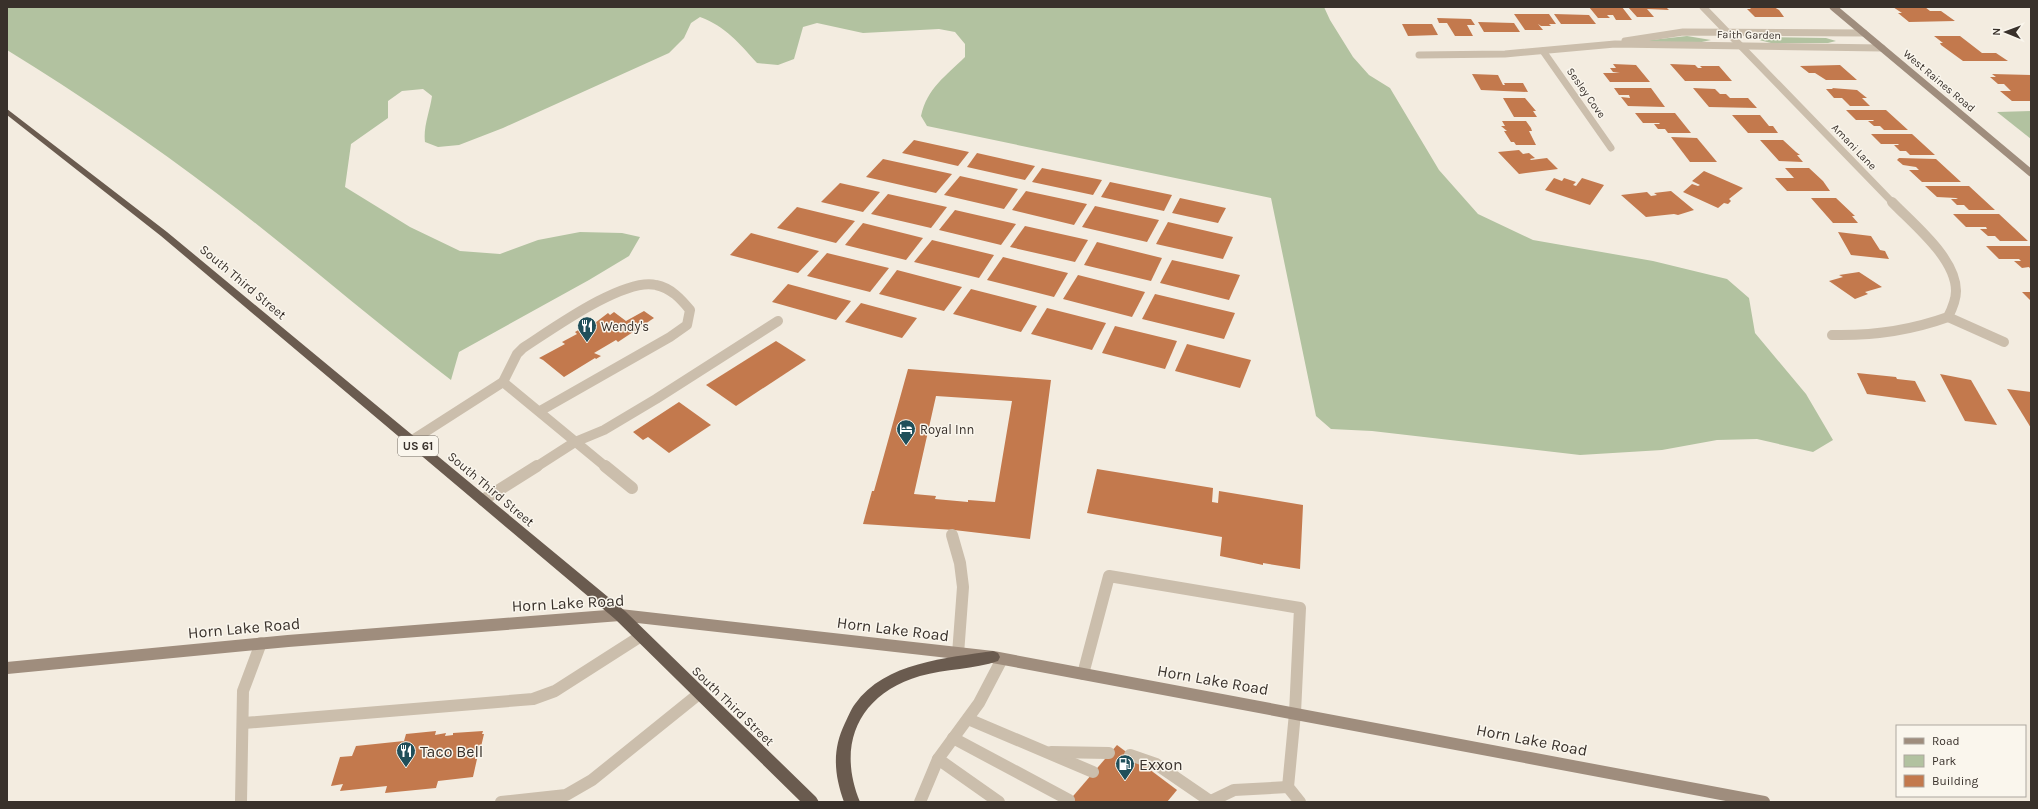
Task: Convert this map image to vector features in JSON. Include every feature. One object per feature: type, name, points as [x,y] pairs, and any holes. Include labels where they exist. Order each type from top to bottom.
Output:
[{"type":"highway","name":"South Third Street","points":[[7,111],[164,234],[620,615],[811,802]]},
{"type":"highway","points":[[852,802],[844,781],[842,755],[848,735],[860,708],[888,683],[910,673],[941,664],[998,658]]},
{"type":"main road","name":"West Raines Road","points":[[1833,7],[2031,173]]},
{"type":"main road","name":"Horn Lake Road","points":[[7,668],[261,643],[620,615],[998,658],[1764,802]]},
{"type":"street","name":"Amani Lane","points":[[1703,7],[1939,251],[1948,264],[1956,288],[1955,305],[1948,317]]},
{"type":"street","name":"Faith Garden","points":[[1615,44],[1640,37],[1670,33],[1864,33]]},
{"type":"street","name":"Faith Garden","points":[[1419,55],[1481,55],[1615,44],[1882,48]]},
{"type":"street","name":"Sesley Cove","points":[[1543,51],[1611,148]]},
{"type":"street","points":[[411,441],[502,382],[510,371],[517,353],[570,319],[620,291],[635,285],[651,284],[666,288],[683,300],[690,310],[687,325],[670,337],[540,411]]},
{"type":"street","points":[[1832,335],[1888,335],[1919,328],[1948,317],[2004,342]]},
{"type":"street","points":[[483,500],[575,442],[604,430],[656,399],[778,321]]},
{"type":"street","points":[[502,382],[540,411],[575,442],[632,488]]},
{"type":"street","points":[[952,535],[960,563],[963,587],[958,654]]},
{"type":"street","points":[[1083,674],[1109,576],[1300,608],[1295,713],[1288,787],[1300,802]]},
{"type":"street","points":[[244,723],[532,699],[555,691],[641,636]]},
{"type":"street","points":[[241,802],[244,723],[243,691],[261,643]]},
{"type":"street","points":[[920,802],[938,759],[978,703],[998,658]]},
{"type":"street","points":[[501,802],[566,795],[592,780],[700,693]]},
{"type":"street","points":[[968,719],[1093,772]]},
{"type":"street","points":[[954,738],[1069,800]]},
{"type":"street","points":[[1045,752],[1109,753]]},
{"type":"street","points":[[1130,755],[1156,764],[1209,802],[1234,790],[1288,787]]},
{"type":"street","points":[[938,759],[994,800]]},
{"type":"green space","points":[[7,7],[1324,7],[1330,20],[1353,57],[1369,75],[1390,88],[1439,170],[1478,214],[1533,240],[1653,261],[1727,279],[1749,298],[1755,333],[1806,394],[1833,440],[1813,452],[1757,439],[1717,440],[1662,450],[1580,455],[1372,431],[1331,429],[1316,416],[1271,198],[927,126],[921,116],[928,98],[938,83],[965,57],[965,44],[955,32],[939,29],[863,33],[817,23],[803,27],[794,59],[778,65],[757,63],[725,30],[700,17],[691,23],[684,38],[669,53],[503,128],[459,145],[438,147],[425,142],[426,125],[432,96],[423,89],[402,91],[388,101],[388,118],[351,144],[345,187],[410,227],[460,251],[500,254],[538,240],[580,232],[622,233],[640,237],[629,256],[589,280],[459,352],[451,380],[193,176],[115,120],[7,50]]},
{"type":"green space","points":[[1687,36],[1711,40],[1697,43],[1642,41]]},
{"type":"green space","points":[[1762,37],[1826,38],[1836,41],[1828,43],[1771,43],[1759,40]]},
{"type":"green space","points":[[2031,111],[2031,139],[1997,112]]},
{"type":"building","points":[[1589,7],[1622,7],[1632,20],[1616,20],[1613,15],[1607,15],[1610,18],[1598,18]]},
{"type":"building","points":[[1628,7],[1666,7],[1669,10],[1647,9],[1654,17],[1637,17]]},
{"type":"building","points":[[1749,7],[1774,7],[1779,10],[1784,17],[1755,17],[1747,9],[1751,9]]},
{"type":"building","points":[[1893,7],[1925,7],[1930,11],[1941,11],[1955,21],[1909,22],[1898,13],[1902,13]]},
{"type":"building","points":[[1514,14],[1549,14],[1556,24],[1549,24],[1551,26],[1541,26],[1538,24],[1543,30],[1525,30]]},
{"type":"building","points":[[1554,14],[1589,15],[1596,24],[1561,24]]},
{"type":"building","points":[[1437,18],[1471,19],[1475,25],[1467,25],[1473,36],[1455,36],[1447,23],[1439,23]]},
{"type":"building","points":[[1478,22],[1514,23],[1520,32],[1484,32]]},
{"type":"building","points":[[1402,24],[1432,24],[1438,35],[1408,36]]},
{"type":"building","points":[[1934,36],[1960,36],[1982,53],[1996,53],[2008,61],[1963,61],[1941,45],[1940,43],[1943,43]]},
{"type":"building","points":[[1613,64],[1636,65],[1650,82],[1610,82],[1603,73],[1620,73],[1613,72],[1610,68],[1616,68]]},
{"type":"building","points":[[1670,64],[1695,65],[1698,68],[1702,68],[1700,66],[1719,66],[1732,81],[1685,81]]},
{"type":"building","points":[[1840,65],[1857,80],[1826,80],[1815,73],[1809,73],[1800,66]]},
{"type":"building","points":[[1472,74],[1498,75],[1503,85],[1505,85],[1504,83],[1523,83],[1528,92],[1481,90]]},
{"type":"building","points":[[1992,74],[2031,75],[2031,101],[2012,101],[2000,91],[2011,91],[2004,84],[1998,84],[1990,77],[1996,77]]},
{"type":"building","points":[[1614,88],[1651,88],[1665,107],[1628,106],[1621,97],[1630,98],[1629,95],[1619,95]]},
{"type":"building","points":[[1693,88],[1715,89],[1720,94],[1726,94],[1730,98],[1748,98],[1757,108],[1709,107]]},
{"type":"building","points":[[1832,88],[1857,90],[1867,98],[1862,98],[1870,106],[1850,106],[1842,98],[1834,98],[1826,89],[1833,89]]},
{"type":"building","points":[[1503,98],[1525,98],[1536,111],[1533,111],[1537,117],[1514,117]]},
{"type":"building","points":[[1846,110],[1886,110],[1908,130],[1884,130],[1880,126],[1874,126],[1868,121],[1874,121],[1873,120],[1856,120]]},
{"type":"building","points":[[1635,113],[1675,113],[1691,133],[1668,133],[1665,129],[1658,129],[1654,124],[1660,124],[1659,123],[1643,123]]},
{"type":"building","points":[[1732,115],[1760,115],[1769,126],[1773,126],[1778,133],[1748,133]]},
{"type":"building","points":[[1502,121],[1526,121],[1531,128],[1532,131],[1529,131],[1536,145],[1516,145],[1514,142],[1511,142],[1504,131],[1507,131],[1501,126],[1505,126]]},
{"type":"building","points":[[1871,134],[1912,134],[1935,155],[1910,155],[1906,151],[1900,151],[1894,145],[1899,145],[1898,144],[1881,144]]},
{"type":"building","points":[[1671,137],[1697,138],[1717,162],[1690,162]]},
{"type":"building","points":[[914,140],[969,152],[958,166],[902,153]]},
{"type":"building","points":[[1760,140],[1783,140],[1800,155],[1797,155],[1803,162],[1779,161]]},
{"type":"building","points":[[1519,150],[1523,154],[1529,153],[1535,158],[1530,159],[1531,160],[1547,158],[1558,169],[1519,174],[1498,152]]},
{"type":"building","points":[[977,153],[1035,166],[1025,180],[967,167]]},
{"type":"building","points":[[1899,158],[1936,159],[1961,182],[1922,182],[1909,170],[1919,170],[1916,167],[1903,165],[1897,160]]},
{"type":"building","points":[[883,159],[952,174],[936,193],[866,177]]},
{"type":"building","points":[[1042,168],[1102,180],[1093,195],[1032,182]]},
{"type":"building","points":[[1785,168],[1809,168],[1823,181],[1830,191],[1787,191],[1775,178],[1794,178]]},
{"type":"building","points":[[1704,171],[1743,188],[1729,199],[1731,201],[1728,204],[1724,203],[1718,208],[1683,192],[1692,184],[1698,186],[1700,185],[1692,181]]},
{"type":"building","points":[[960,176],[1018,189],[1004,209],[944,195]]},
{"type":"building","points":[[1554,178],[1562,181],[1564,178],[1576,182],[1573,185],[1576,186],[1582,178],[1604,185],[1590,205],[1545,190]]},
{"type":"building","points":[[1110,182],[1172,195],[1164,211],[1101,197]]},
{"type":"building","points":[[840,183],[880,192],[863,212],[821,202]]},
{"type":"building","points":[[1925,186],[1969,186],[1995,210],[1969,210],[1964,205],[1957,205],[1951,199],[1958,199],[1937,197]]},
{"type":"building","points":[[1026,191],[1087,204],[1074,225],[1012,210]]},
{"type":"building","points":[[1671,191],[1694,210],[1678,215],[1674,214],[1646,217],[1621,195],[1647,192],[1651,196],[1657,195],[1654,193]]},
{"type":"building","points":[[888,194],[947,207],[931,228],[871,214]]},
{"type":"building","points":[[1180,198],[1226,208],[1218,223],[1172,213]]},
{"type":"building","points":[[1811,198],[1836,198],[1855,216],[1852,216],[1858,223],[1833,223]]},
{"type":"building","points":[[1095,206],[1159,220],[1147,242],[1082,227]]},
{"type":"building","points":[[797,207],[855,221],[836,243],[777,228]]},
{"type":"building","points":[[955,210],[1016,224],[1001,245],[939,230]]},
{"type":"building","points":[[1953,214],[1999,214],[2028,241],[2000,241],[1995,236],[1988,236],[1980,229],[1987,229],[1986,227],[1966,227]]},
{"type":"building","points":[[1168,222],[1233,237],[1223,259],[1156,244]]},
{"type":"building","points":[[863,223],[923,238],[906,260],[845,245]]},
{"type":"building","points":[[1025,226],[1088,240],[1075,262],[1010,247]]},
{"type":"building","points":[[1838,232],[1871,236],[1880,250],[1885,251],[1889,259],[1851,255]]},
{"type":"building","points":[[751,233],[819,251],[798,273],[730,255]]},
{"type":"building","points":[[932,240],[994,255],[979,278],[914,262]]},
{"type":"building","points":[[1097,242],[1162,258],[1151,281],[1084,265]]},
{"type":"building","points":[[1986,246],[2031,246],[2031,270],[2029,267],[2022,268],[2014,261],[2021,261],[2019,259],[1999,259]]},
{"type":"building","points":[[827,253],[889,268],[870,292],[807,276]]},
{"type":"building","points":[[1003,257],[1068,273],[1054,297],[987,280]]},
{"type":"building","points":[[1172,260],[1240,275],[1229,300],[1160,283]]},
{"type":"building","points":[[897,270],[962,287],[944,311],[879,294]]},
{"type":"building","points":[[1859,272],[1882,287],[1865,292],[1868,294],[1855,299],[1829,281],[1843,277],[1839,275]]},
{"type":"building","points":[[1078,275],[1145,292],[1132,317],[1063,299]]},
{"type":"building","points":[[788,284],[851,301],[836,320],[772,302]]},
{"type":"building","points":[[971,289],[1037,306],[1021,332],[953,314]]},
{"type":"building","points":[[2022,292],[2031,292],[2031,301]]},
{"type":"building","points":[[1155,294],[1235,313],[1224,339],[1142,319]]},
{"type":"building","points":[[861,303],[917,318],[902,338],[845,322]]},
{"type":"building","points":[[1047,308],[1106,323],[1092,350],[1031,334]]},
{"type":"building","name":"Wendy's","points":[[644,311],[654,318],[618,342],[616,340],[594,353],[601,356],[596,359],[595,358],[564,377],[539,358],[565,344],[562,342],[577,334],[575,332],[589,324],[591,326],[608,313],[610,315],[614,312],[626,321]]},
{"type":"building","points":[[1115,326],[1177,341],[1165,369],[1102,353]]},
{"type":"building","points":[[776,341],[806,360],[736,406],[706,385]]},
{"type":"building","points":[[1187,344],[1251,360],[1240,388],[1175,371]]},
{"type":"building","name":"Royal Inn","points":[[908,369],[1051,380],[1030,539],[954,530],[863,524],[872,491],[874,491]],"holes":[[[936,396],[1012,401],[995,502],[968,500],[968,502],[935,499],[936,496],[914,494]]]},
{"type":"building","points":[[1857,373],[1896,377],[1897,379],[1915,381],[1926,402],[1867,394]]},
{"type":"building","points":[[1940,374],[1971,380],[1997,425],[1965,421]]},
{"type":"building","points":[[2007,389],[2031,392],[2031,428]]},
{"type":"building","points":[[679,402],[711,425],[669,453],[648,437],[643,440],[633,432]]},
{"type":"building","points":[[1097,469],[1213,488],[1212,502],[1218,503],[1219,491],[1303,505],[1300,569],[1263,563],[1263,565],[1220,556],[1222,537],[1087,513]]},
{"type":"building","name":"Taco Bell","points":[[436,731],[435,735],[446,733],[445,736],[453,735],[453,733],[483,731],[482,734],[484,734],[480,751],[477,752],[475,759],[477,759],[473,777],[438,781],[436,788],[385,793],[387,786],[340,791],[343,784],[331,786],[340,757],[352,756],[356,746],[404,741],[406,734]]},
{"type":"building","name":"Exxon","points":[[1117,745],[1177,790],[1167,802],[1068,802]]},
{"type":"place","name":"Wendy's","points":[[587,343]]},
{"type":"place","name":"Royal Inn","points":[[906,446]]},
{"type":"place","name":"Taco Bell","points":[[406,768]]},
{"type":"place","name":"Exxon","points":[[1125,781]]}]
